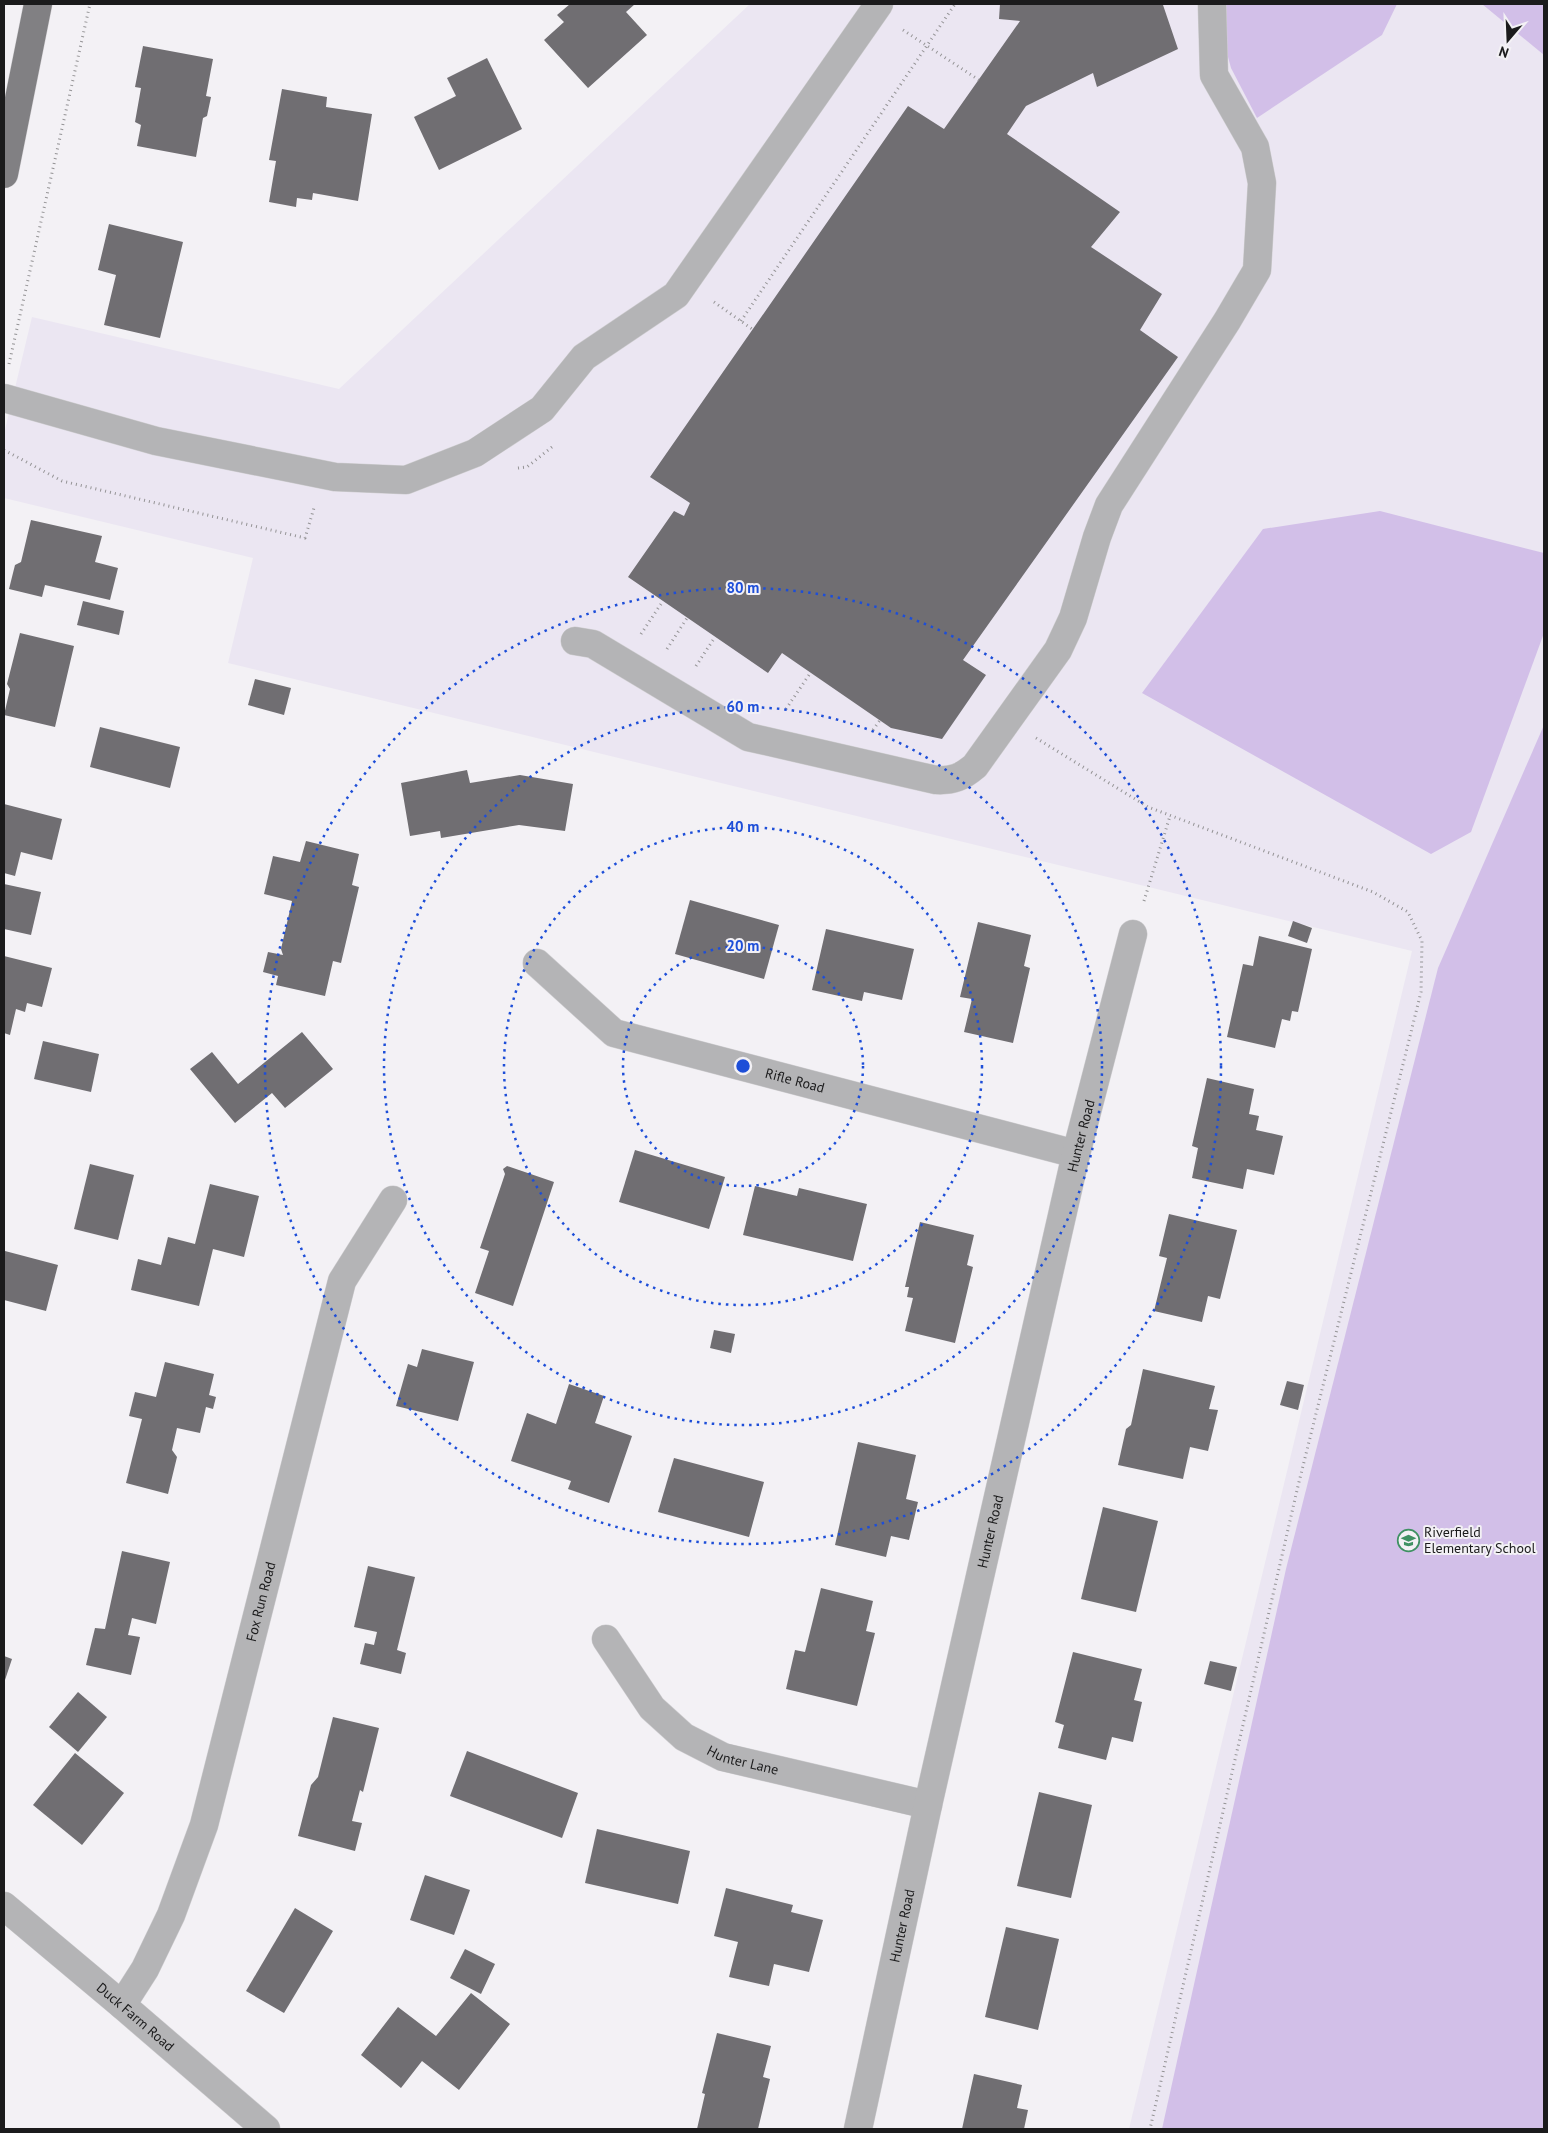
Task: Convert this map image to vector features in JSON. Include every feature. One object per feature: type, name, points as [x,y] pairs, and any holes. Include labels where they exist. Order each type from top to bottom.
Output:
[{"type":"main road","points":[[4,174],[38,4]]},
{"type":"street","points":[[4,398],[156,441],[335,477],[406,480],[474,454],[542,409],[584,357],[676,295],[879,4]]},
{"type":"street","points":[[575,641],[593,644],[748,737],[936,780],[952,781],[964,776],[975,766],[1058,650],[1073,618],[1096,537],[1109,505],[1227,321],[1257,270],[1262,183],[1255,147],[1214,75],[1212,4]]},
{"type":"street","name":"Hunter Road","points":[[858,2129],[928,1805],[1076,1154],[1133,934]]},
{"type":"street","name":"Rifle Road","points":[[537,963],[614,1033],[1076,1154]]},
{"type":"street","name":"Fox Run Road","points":[[122,2005],[145,1969],[171,1915],[204,1825],[342,1281],[393,1200]]},
{"type":"street","name":"Hunter Lane","points":[[606,1639],[652,1708],[684,1737],[722,1757],[928,1805]]},
{"type":"street","name":"Duck Farm Road","points":[[4,1906],[266,2129]]},
{"type":"path","points":[[8,371],[90,4]]},
{"type":"path","points":[[741,321],[955,4]]},
{"type":"path","points":[[897,25],[979,80]]},
{"type":"path","points":[[707,296],[752,329]]},
{"type":"path","points":[[510,470],[527,467],[554,445]]},
{"type":"path","points":[[4,450],[62,481],[305,538],[314,508],[321,509]]},
{"type":"path","points":[[765,741],[811,672]]},
{"type":"path","points":[[1008,721],[1148,807],[1373,892],[1408,912],[1422,940],[1422,992],[1298,1486],[1150,2129]]},
{"type":"path","points":[[1133,934],[1170,816]]},
{"type":"shaded area","name":"Riverfield Elementary School","points":[[750,4],[1544,4],[1544,2129],[1129,2129],[1412,951],[228,663],[253,558],[4,498],[4,434],[32,317],[339,389]]},
{"type":"shaded area","points":[[1224,4],[1397,4],[1382,35],[1257,118],[1231,68],[1221,31]]},
{"type":"shaded area","points":[[1482,4],[1544,4],[1544,55]]},
{"type":"shaded area","points":[[1380,511],[1544,553],[1544,633],[1471,832],[1431,854],[1142,693],[1263,529]]},
{"type":"shaded area","points":[[1544,725],[1544,2129],[1162,2129],[1286,1569],[1438,968]]},
{"type":"building","points":[[570,4],[635,4],[626,12],[647,35],[588,88],[544,40],[564,22],[557,15]]},
{"type":"building","points":[[1000,4],[1164,4],[1178,49],[1097,87],[1093,73],[1026,106],[1007,134],[1120,212],[1091,247],[1162,294],[1140,330],[1178,357],[963,660],[986,675],[942,739],[891,728],[782,653],[768,673],[628,577],[674,511],[684,516],[690,503],[650,477],[908,106],[944,129],[1020,21],[999,19]]},
{"type":"building","points":[[143,46],[213,59],[206,96],[211,97],[207,116],[203,118],[196,157],[137,146],[141,125],[135,122],[141,88],[135,87]]},
{"type":"building","points":[[487,58],[522,129],[439,170],[414,117],[456,96],[447,78]]},
{"type":"building","points":[[282,89],[327,97],[326,107],[372,114],[358,201],[313,193],[312,200],[297,198],[296,207],[269,202],[276,161],[269,160]]},
{"type":"building","points":[[109,224],[183,242],[160,338],[104,325],[116,275],[98,270]]},
{"type":"building","points":[[31,520],[102,536],[95,562],[118,568],[110,600],[45,585],[42,597],[9,589],[15,565],[21,562]]},
{"type":"building","points":[[83,601],[124,611],[119,635],[77,625]]},
{"type":"building","points":[[20,633],[74,646],[55,727],[4,715],[10,689],[7,684]]},
{"type":"building","points":[[255,679],[291,688],[284,715],[248,705]]},
{"type":"building","points":[[100,727],[180,747],[170,788],[90,767]]},
{"type":"building","points":[[467,770],[470,783],[520,775],[573,784],[565,831],[519,825],[441,838],[440,831],[410,836],[401,783]]},
{"type":"building","points":[[4,804],[62,819],[52,860],[21,852],[15,876],[4,873]]},
{"type":"building","points":[[306,841],[359,854],[352,885],[359,887],[341,963],[333,961],[325,996],[276,985],[278,976],[263,972],[268,952],[283,955],[281,949],[292,901],[264,894],[273,856],[300,862]]},
{"type":"building","points":[[4,884],[41,892],[31,935],[4,929]]},
{"type":"building","points":[[690,900],[779,925],[764,979],[675,954]]},
{"type":"building","points":[[1293,921],[1312,928],[1307,943],[1288,936]]},
{"type":"building","points":[[978,922],[1031,935],[1024,966],[1030,968],[1013,1043],[964,1032],[972,999],[960,997]]},
{"type":"building","points":[[826,929],[914,949],[902,1000],[864,992],[862,1001],[812,990]]},
{"type":"building","points":[[1259,936],[1312,949],[1298,1012],[1292,1011],[1290,1021],[1282,1019],[1275,1048],[1227,1037],[1243,964],[1253,966]]},
{"type":"building","points":[[4,956],[52,968],[42,1007],[27,1003],[25,1012],[16,1009],[10,1035],[4,1033]]},
{"type":"building","points":[[302,1032],[333,1069],[285,1108],[272,1093],[235,1123],[190,1069],[212,1052],[238,1084]]},
{"type":"building","points":[[43,1041],[99,1054],[91,1092],[34,1079]]},
{"type":"building","points":[[1207,1078],[1254,1089],[1249,1114],[1259,1116],[1256,1130],[1283,1136],[1274,1175],[1247,1169],[1243,1189],[1192,1178],[1198,1148],[1192,1146]]},
{"type":"building","points":[[635,1150],[725,1177],[709,1229],[619,1202]]},
{"type":"building","points":[[90,1164],[134,1175],[118,1240],[74,1229]]},
{"type":"building","points":[[507,1166],[554,1182],[513,1306],[475,1293],[489,1251],[480,1248],[505,1174],[503,1169]]},
{"type":"building","points":[[210,1184],[259,1196],[244,1257],[213,1249],[199,1306],[131,1290],[138,1259],[161,1265],[168,1237],[195,1244]]},
{"type":"building","points":[[755,1186],[797,1196],[799,1188],[867,1204],[853,1261],[743,1235]]},
{"type":"building","points":[[1169,1214],[1237,1230],[1220,1299],[1208,1296],[1202,1322],[1154,1311],[1167,1258],[1159,1256]]},
{"type":"building","points":[[920,1222],[974,1235],[967,1265],[973,1267],[955,1343],[905,1331],[913,1298],[907,1297],[909,1287],[905,1287]]},
{"type":"building","points":[[5,1251],[58,1265],[46,1311],[4,1300]]},
{"type":"building","points":[[714,1330],[735,1334],[731,1353],[710,1348]]},
{"type":"building","points":[[422,1349],[474,1362],[458,1421],[396,1406],[408,1364],[417,1367]]},
{"type":"building","points":[[165,1362],[214,1374],[209,1395],[216,1397],[213,1409],[206,1407],[200,1433],[177,1428],[172,1450],[177,1457],[168,1494],[126,1483],[142,1419],[129,1416],[135,1392],[156,1397]]},
{"type":"building","points":[[1143,1369],[1215,1386],[1209,1409],[1218,1410],[1208,1451],[1190,1447],[1183,1479],[1118,1465],[1126,1429],[1131,1425]]},
{"type":"building","points":[[1287,1381],[1304,1385],[1298,1410],[1280,1405]]},
{"type":"building","points":[[569,1384],[604,1396],[595,1423],[632,1436],[609,1503],[568,1489],[571,1481],[511,1461],[527,1413],[556,1424]]},
{"type":"building","points":[[858,1442],[916,1455],[906,1499],[918,1502],[909,1540],[891,1536],[886,1557],[835,1545]]},
{"type":"building","points":[[674,1458],[764,1482],[749,1537],[658,1512]]},
{"type":"building","points":[[1103,1507],[1158,1521],[1136,1612],[1081,1599]]},
{"type":"building","points":[[122,1551],[170,1562],[156,1624],[132,1618],[128,1635],[140,1637],[131,1675],[86,1665],[95,1628],[105,1629]]},
{"type":"building","points":[[368,1566],[415,1577],[397,1650],[406,1653],[401,1674],[360,1664],[365,1643],[374,1645],[377,1632],[354,1627]]},
{"type":"building","points":[[821,1588],[873,1601],[866,1631],[875,1633],[857,1706],[786,1689],[795,1650],[805,1652]]},
{"type":"building","points":[[1073,1652],[1142,1669],[1134,1700],[1142,1702],[1133,1742],[1112,1737],[1106,1760],[1058,1748],[1064,1725],[1055,1722]]},
{"type":"building","points":[[4,1656],[12,1659],[4,1683]]},
{"type":"building","points":[[1210,1661],[1237,1667],[1231,1691],[1204,1684]]},
{"type":"building","points":[[78,1692],[107,1717],[78,1752],[49,1727]]},
{"type":"building","points":[[333,1717],[379,1728],[363,1792],[360,1790],[352,1821],[362,1823],[355,1851],[298,1836],[311,1785],[318,1777]]},
{"type":"building","points":[[467,1751],[578,1793],[562,1838],[450,1796]]},
{"type":"building","points":[[75,1753],[124,1793],[82,1845],[33,1805]]},
{"type":"building","points":[[1039,1792],[1092,1805],[1071,1898],[1017,1886]]},
{"type":"building","points":[[597,1829],[690,1851],[678,1904],[585,1883]]},
{"type":"building","points":[[425,1875],[470,1890],[454,1935],[410,1920]]},
{"type":"building","points":[[726,1888],[793,1905],[791,1912],[823,1920],[809,1972],[774,1964],[769,1986],[729,1977],[738,1942],[714,1936]]},
{"type":"building","points":[[295,1908],[333,1931],[284,2013],[246,1991]]},
{"type":"building","points":[[1006,1927],[1059,1939],[1038,2030],[985,2017]]},
{"type":"building","points":[[465,1949],[495,1964],[481,1994],[450,1978]]},
{"type":"building","points":[[471,1993],[510,2024],[459,2090],[422,2061],[401,2088],[361,2055],[398,2007],[436,2036]]},
{"type":"building","points":[[717,2033],[771,2046],[763,2077],[770,2079],[758,2129],[697,2129],[705,2094],[702,2093]]},
{"type":"building","points":[[974,2074],[1022,2085],[1017,2108],[1028,2110],[1024,2129],[962,2129]]},
{"type":"place","name":"Riverfield Elementary School","points":[[1408,1540]]}]
